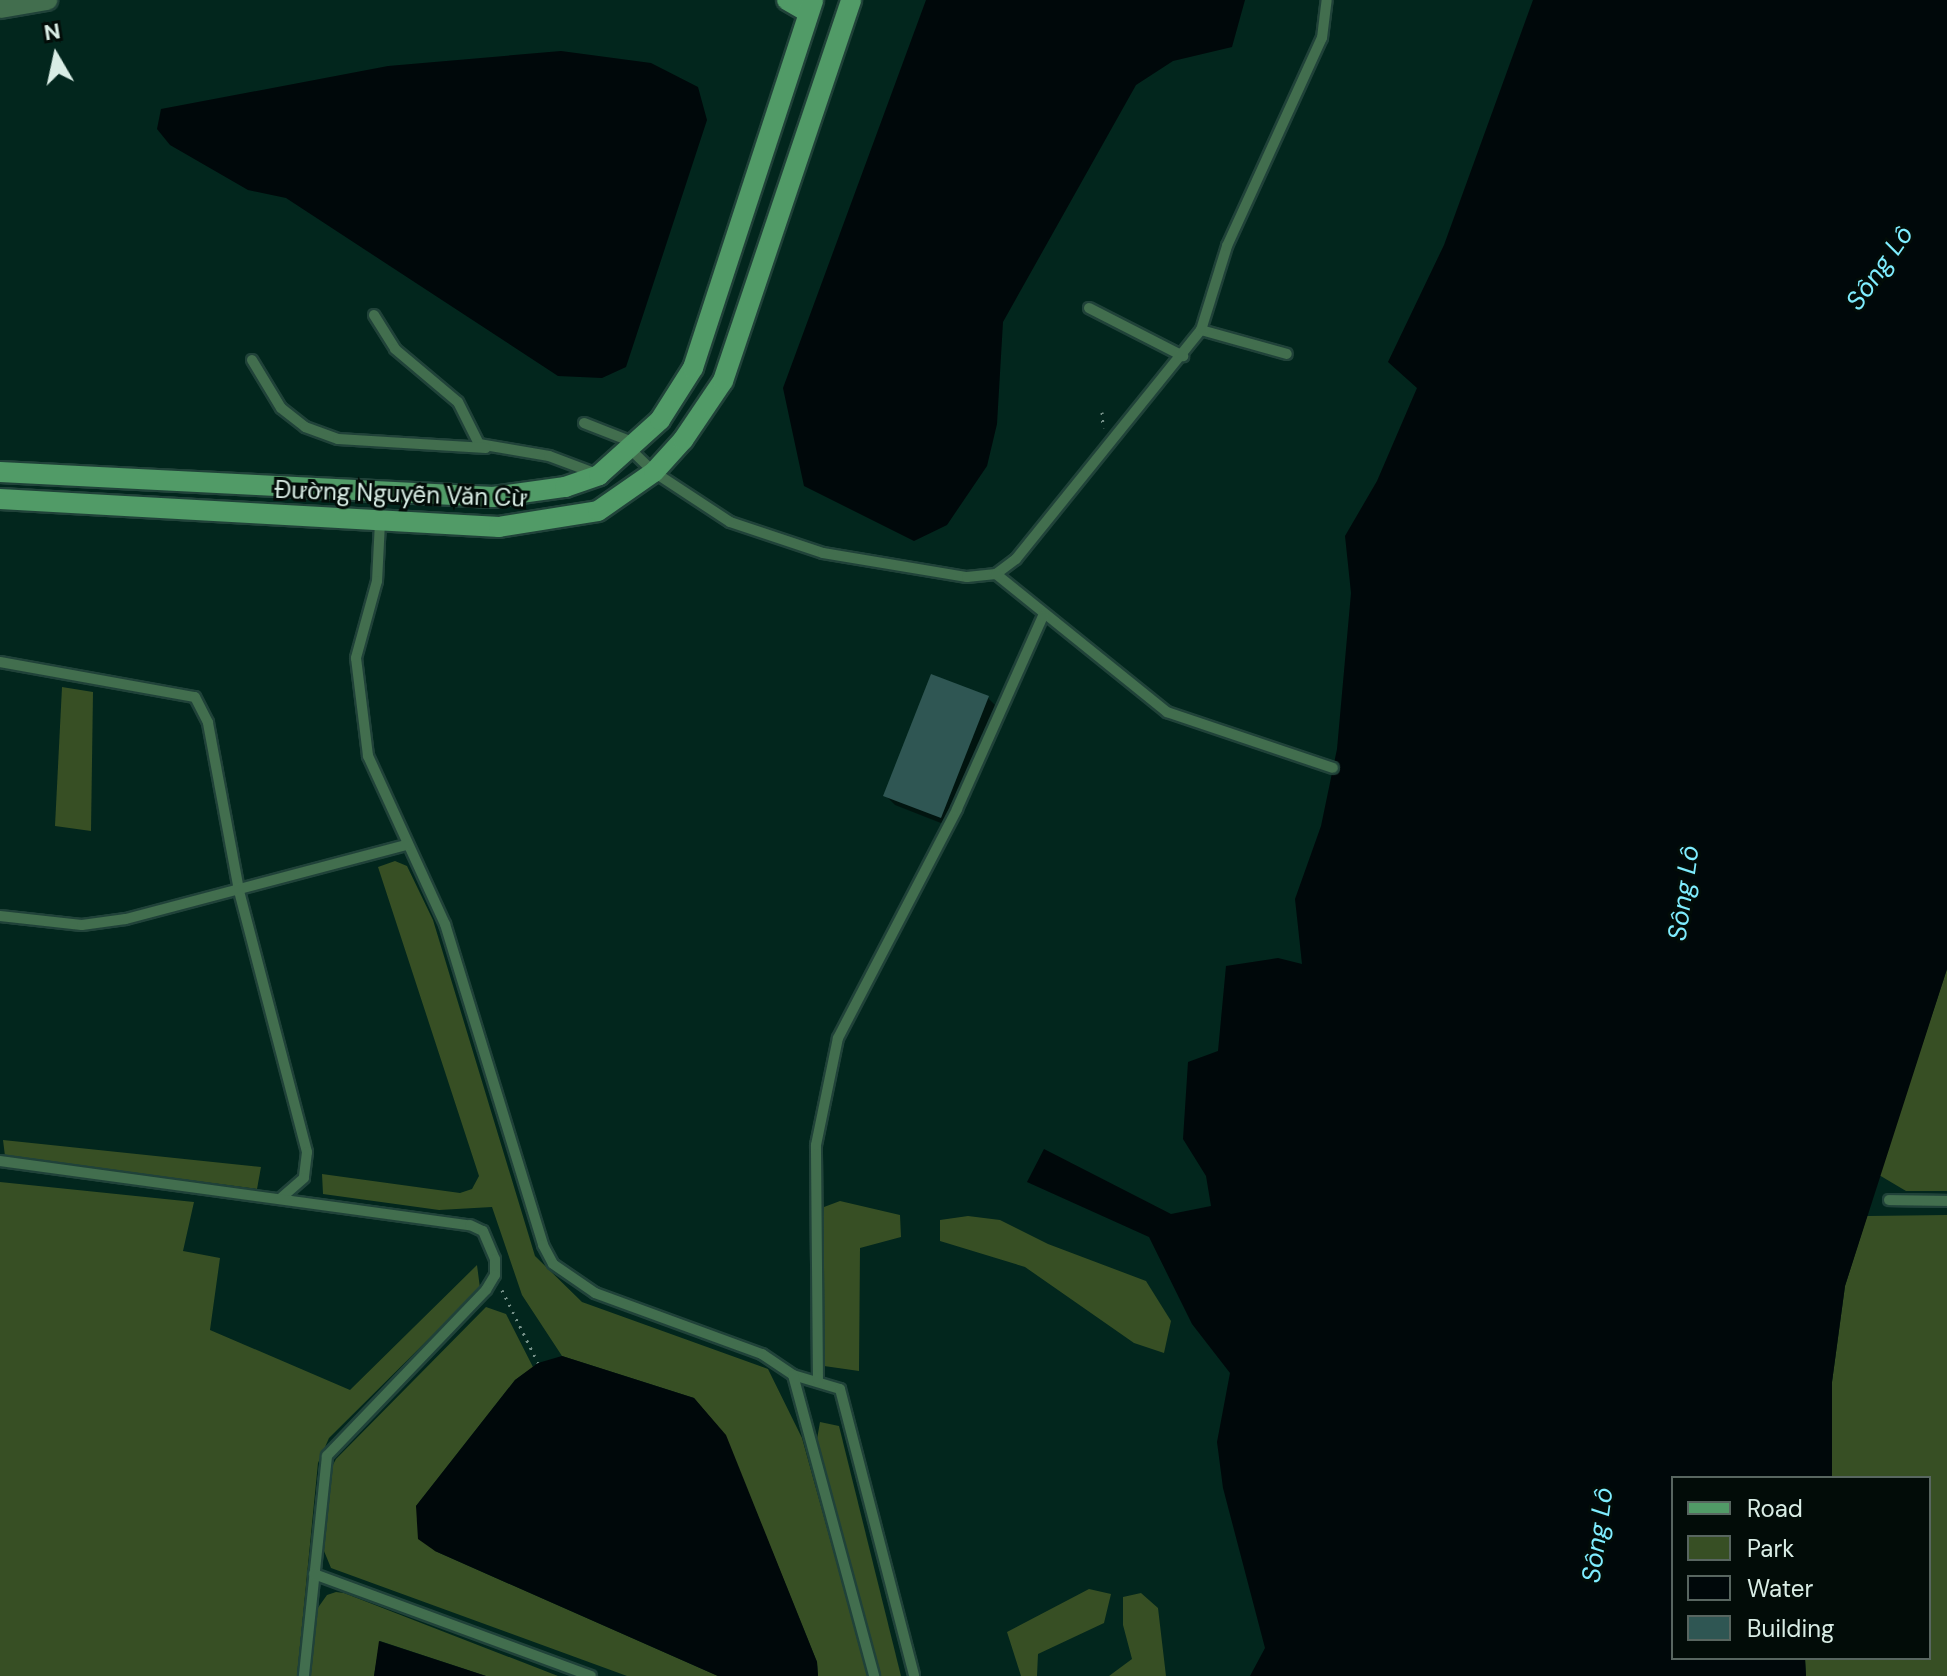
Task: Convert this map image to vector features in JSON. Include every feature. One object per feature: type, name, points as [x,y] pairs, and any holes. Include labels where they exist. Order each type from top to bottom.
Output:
[{"type":"main road","points":[[787,0],[811,6]]},
{"type":"main road","name":"Đường Nguyễn Văn Cừ","points":[[0,499],[499,527],[560,520],[598,511],[654,472],[683,440],[723,381],[851,0]]},
{"type":"main road","name":"Đường Nguyễn Văn Cừ","points":[[0,472],[493,497],[565,487],[599,475],[634,447],[693,368],[811,6]]},
{"type":"street","points":[[0,8],[47,0]]},
{"type":"lane","points":[[584,423],[634,447],[654,472],[730,522],[823,553],[967,577],[996,574],[1016,559],[1201,330],[1227,246],[1322,38],[1327,0]]},
{"type":"lane","points":[[1089,308],[1183,356]]},
{"type":"lane","points":[[374,315],[395,349],[458,402],[479,444],[489,448]]},
{"type":"lane","points":[[1201,330],[1287,354]]},
{"type":"lane","points":[[252,360],[281,408],[305,427],[338,439],[489,448],[549,456],[599,475]]},
{"type":"lane","points":[[380,522],[377,581],[356,658],[368,756],[406,845],[445,924],[553,1264],[595,1293],[762,1354],[793,1375],[840,1389],[914,1676]]},
{"type":"lane","points":[[996,574],[1043,616],[1167,712],[1333,768]]},
{"type":"lane","points":[[818,1381],[816,1145],[838,1038],[957,809],[1043,616]]},
{"type":"lane","points":[[0,662],[195,697],[208,723],[239,891],[307,1152],[304,1178],[280,1199]]},
{"type":"lane","points":[[0,916],[82,925],[126,919],[406,845]]},
{"type":"lane","points":[[0,1161],[470,1225],[483,1231],[492,1248],[495,1275],[327,1456],[304,1676]]},
{"type":"lane","points":[[1889,1200],[1947,1201]]},
{"type":"lane","points":[[793,1375],[874,1676]]},
{"type":"lane","points":[[314,1574],[591,1676]]},
{"type":"path","points":[[495,1275],[538,1363]]},
{"type":"green space","points":[[62,687],[93,692],[91,831],[55,826]]},
{"type":"green space","points":[[395,861],[407,866],[433,920],[535,1256],[582,1302],[768,1369],[802,1438],[868,1676],[818,1676],[817,1662],[725,1435],[694,1398],[562,1356],[522,1295],[492,1207],[439,1210],[323,1194],[322,1174],[460,1193],[472,1189],[479,1176],[378,867]]},
{"type":"green space","points":[[1947,969],[1947,1191],[1906,1191],[1879,1175]]},
{"type":"green space","points":[[3,1140],[261,1167],[257,1189],[5,1156]]},
{"type":"green space","points":[[0,1182],[194,1202],[183,1251],[220,1258],[210,1330],[350,1390],[477,1265],[480,1288],[329,1438],[318,1463],[297,1676],[0,1676]]},
{"type":"green space","points":[[840,1201],[900,1215],[901,1237],[860,1248],[859,1371],[824,1366],[822,1225],[824,1207]]},
{"type":"green space","points":[[1947,1215],[1947,1676],[1806,1676],[1805,1660],[1931,1660],[1931,1476],[1832,1476],[1832,1382],[1845,1286],[1867,1216]]},
{"type":"green space","points":[[968,1216],[1000,1220],[1048,1244],[1146,1281],[1171,1321],[1164,1353],[1134,1343],[1025,1267],[940,1241],[940,1220]]},
{"type":"green space","points":[[486,1307],[506,1314],[533,1367],[515,1380],[416,1506],[435,1551],[718,1676],[627,1676],[331,1568],[324,1551],[325,1501],[327,1476],[336,1459]]},
{"type":"green space","points":[[820,1422],[839,1426],[901,1676],[880,1676],[816,1445]]},
{"type":"green space","points":[[1089,1589],[1111,1594],[1104,1623],[1038,1654],[1037,1676],[1021,1676],[1007,1632]]},
{"type":"green space","points":[[336,1592],[558,1676],[486,1676],[380,1641],[374,1676],[310,1676],[317,1609],[327,1595]]},
{"type":"green space","points":[[1141,1593],[1158,1608],[1166,1676],[1109,1676],[1132,1659],[1123,1625],[1123,1597]]},
{"type":"water","points":[[926,0],[1245,0],[1232,47],[1173,61],[1136,85],[1003,322],[997,424],[987,466],[947,525],[914,541],[804,486],[783,388]]},
{"type":"water","name":"Sông Lô","points":[[1533,0],[1947,0],[1947,969],[1845,1286],[1832,1382],[1832,1476],[1671,1476],[1671,1660],[1805,1660],[1806,1676],[1250,1676],[1265,1648],[1223,1488],[1217,1442],[1230,1373],[1192,1324],[1149,1237],[1027,1182],[1044,1149],[1171,1214],[1211,1206],[1206,1176],[1183,1139],[1188,1062],[1218,1051],[1226,966],[1278,958],[1302,964],[1295,899],[1321,826],[1337,749],[1351,593],[1345,536],[1377,481],[1417,388],[1388,362],[1444,245]]},
{"type":"water","points":[[561,51],[651,63],[698,87],[707,120],[626,367],[602,378],[558,376],[286,198],[248,190],[170,145],[157,129],[161,109],[388,66]]},
{"type":"water","points":[[562,1356],[694,1398],[726,1435],[817,1662],[818,1676],[718,1676],[435,1551],[418,1539],[416,1506],[515,1380],[538,1363]]},
{"type":"water","points":[[379,1641],[486,1676],[374,1676]]},
{"type":"building","points":[[931,674],[989,696],[941,818],[883,796]]}]
